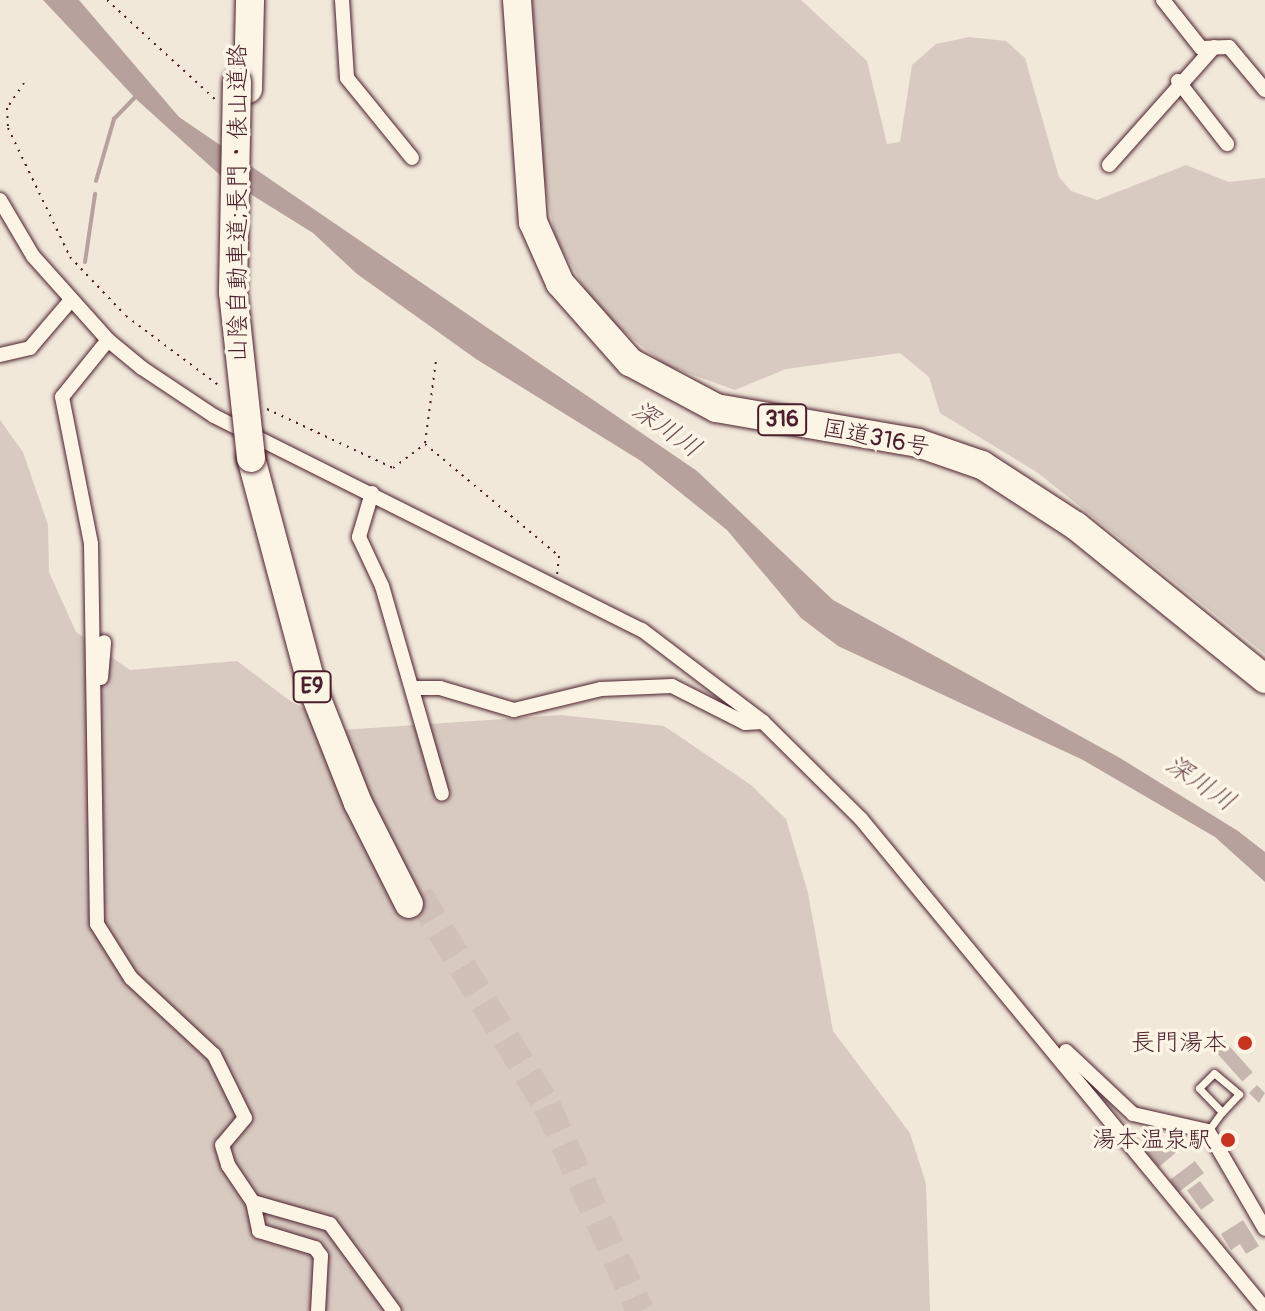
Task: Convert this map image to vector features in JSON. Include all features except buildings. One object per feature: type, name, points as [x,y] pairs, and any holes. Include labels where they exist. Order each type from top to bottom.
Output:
[{"type":"highway","name":"山陰自動車道;長門・俵山道路","points":[[239,0],[242,85]]},
{"type":"highway","name":"山陰自動車道;長門・俵山道路","points":[[250,0],[242,85],[233,292],[256,460],[313,689],[358,803],[414,900]]},
{"type":"highway","name":"国道316号","points":[[517,0],[533,222],[567,294],[630,362],[716,408],[918,443],[982,465],[1076,526],[1265,679]]},
{"type":"street","points":[[342,0],[347,78],[412,158]]},
{"type":"street","points":[[1163,0],[1201,48],[1233,50],[1265,90]]},
{"type":"street","points":[[1109,165],[1178,81],[1214,47]]},
{"type":"street","points":[[1178,81],[1227,144]]},
{"type":"street","points":[[0,200],[33,256],[108,340],[214,416],[642,630],[763,722],[861,819],[1044,1037],[1265,1309]]},
{"type":"street","points":[[0,355],[30,348],[71,300]]},
{"type":"street","points":[[108,340],[62,397],[91,544],[97,924],[131,978],[214,1055],[245,1118],[222,1145],[253,1202],[259,1231],[315,1248],[321,1256],[318,1311]]},
{"type":"street","points":[[372,493],[359,537],[382,586],[442,794]]},
{"type":"street","points":[[93,697],[104,642]]},
{"type":"street","points":[[412,688],[440,688],[514,710],[601,689],[672,686],[745,723],[763,722]]},
{"type":"street","points":[[1044,1037],[1057,1041],[1133,1114],[1208,1131],[1265,1229]]},
{"type":"street","points":[[253,1202],[330,1224],[394,1311]]},
{"type":"lane","points":[[1208,1131],[1239,1094],[1214,1073],[1199,1088],[1222,1112]]},
{"type":"path","points":[[107,0],[225,109]]},
{"type":"path","points":[[425,444],[436,361]]},
{"type":"shaded area","points":[[43,0],[79,0],[179,117],[697,471],[833,600],[1120,758],[1238,831],[1265,852],[1265,882],[1215,837],[1083,760],[838,646],[801,618],[727,530],[641,461],[476,359],[357,274],[313,233],[220,175],[137,100]]},
{"type":"shaded area","points":[[532,0],[801,0],[867,61],[887,144],[900,142],[912,65],[936,44],[969,37],[1006,41],[1025,58],[1059,177],[1071,191],[1097,200],[1186,165],[1229,182],[1265,178],[1265,654],[1038,473],[940,413],[929,377],[900,353],[786,369],[735,390],[665,365],[597,310],[555,237],[538,146]]},
{"type":"shaded area","points":[[0,420],[23,452],[48,525],[49,572],[76,632],[130,670],[237,661],[289,700],[342,730],[561,715],[664,726],[751,785],[786,819],[808,893],[833,1031],[910,1133],[926,1184],[930,1311],[0,1311]]},
{"type":"waterway","points":[[96,181],[114,119],[137,95]]},
{"type":"waterway","points":[[85,262],[95,194]]},
{"type":"tunnel","points":[[419,895],[547,1106],[640,1311]]},
{"type":"place","name":"長門湯本","points":[[1245,1043]]},
{"type":"place","name":"湯本温泉駅","points":[[1228,1140]]},
{"type":"water label","name":"深川川","points":[[666,430]]},
{"type":"water label","name":"深川川","points":[[1200,784]]}]
